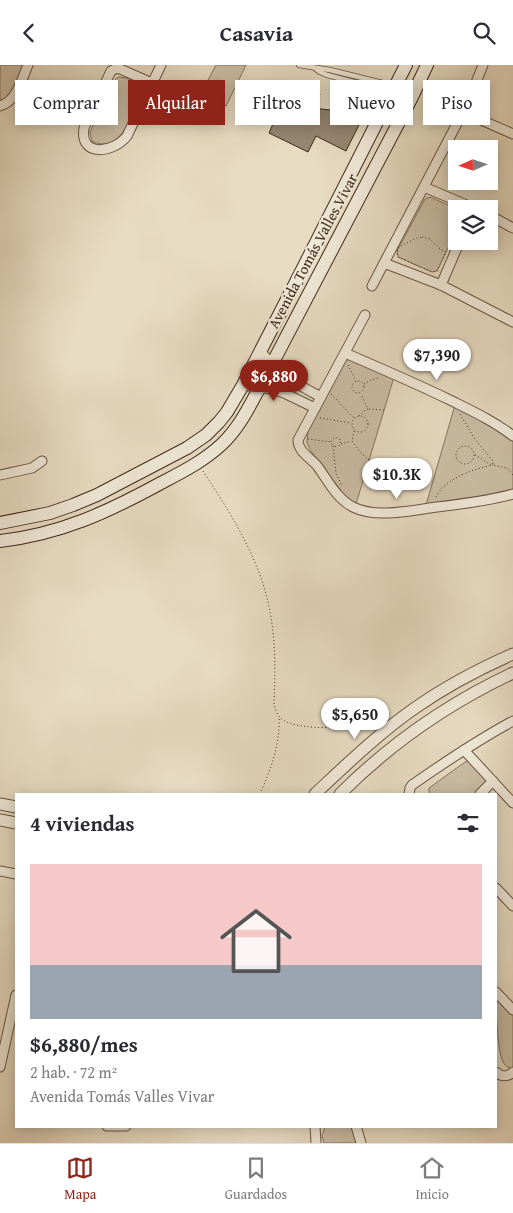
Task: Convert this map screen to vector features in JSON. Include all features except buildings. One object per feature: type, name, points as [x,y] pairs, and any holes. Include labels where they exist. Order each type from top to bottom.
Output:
[{"type":"main road","name":"Avenida Tomás Valles Vivar","points":[[398,80],[406,65]]},
{"type":"main road","name":"Avenida Tomás Valles Vivar","points":[[0,541],[41,534],[89,519],[122,504],[198,462],[212,453],[231,434],[260,387],[427,65]]},
{"type":"main road","name":"Avenida Tomás Valles Vivar","points":[[0,523],[50,513],[84,501],[123,483],[187,448],[206,435],[219,422],[227,412],[260,351],[376,125]]},
{"type":"street","points":[[0,106],[7,104],[12,98],[28,65]]},
{"type":"street","points":[[154,80],[161,65]]},
{"type":"street","points":[[477,80],[483,65]]},
{"type":"street","points":[[117,68],[152,83],[124,140],[115,146],[103,150],[87,145],[83,137],[84,128],[111,71],[117,68]]},
{"type":"street","points":[[490,124],[513,134]]},
{"type":"street","points":[[372,285],[456,125]]},
{"type":"street","points":[[424,187],[454,200]]},
{"type":"street","points":[[498,220],[513,228]]},
{"type":"street","points":[[440,285],[456,250]]},
{"type":"street","points":[[384,263],[440,285],[513,322]]},
{"type":"street","points":[[365,315],[315,412],[299,436],[303,443],[301,450],[315,463],[334,491],[354,507],[364,511],[385,513],[486,501],[513,494]]},
{"type":"street","points":[[260,351],[290,379],[324,393]]},
{"type":"street","points":[[345,356],[408,379],[499,425],[513,437]]},
{"type":"street","points":[[284,393],[290,379]]},
{"type":"street","points":[[242,385],[284,393],[315,412]]},
{"type":"street","points":[[0,475],[32,468],[42,461]]},
{"type":"street","points":[[0,467],[12,473]]},
{"type":"street","points":[[316,793],[365,748],[414,709],[458,681],[513,654]]},
{"type":"street","points":[[341,793],[377,760],[424,724],[475,692],[513,673]]},
{"type":"street","points":[[409,793],[412,785],[464,749],[513,721]]},
{"type":"street","points":[[365,748],[377,760]]},
{"type":"street","points":[[464,749],[513,803]]},
{"type":"street","points":[[481,793],[493,781]]},
{"type":"street","points":[[0,804],[15,807]]},
{"type":"street","points":[[0,820],[15,823]]},
{"type":"street","points":[[0,871],[15,874]]},
{"type":"street","points":[[497,889],[513,906]]},
{"type":"street","points":[[497,994],[513,1010]]},
{"type":"street","points":[[0,1067],[4,1032],[15,999]]},
{"type":"street","points":[[497,1073],[505,1076],[513,1072]]},
{"type":"street","points":[[315,1128],[316,1143]]},
{"type":"street","points":[[357,1128],[361,1143]]},
{"type":"lane","points":[[300,65],[324,69],[362,80]]},
{"type":"path","points":[[398,248],[422,237],[430,239],[446,252],[437,271],[432,272],[398,257],[396,251],[403,239]]},
{"type":"path","points":[[345,356],[356,382]]},
{"type":"path","points":[[363,384],[378,378]]},
{"type":"path","points":[[356,382],[359,381],[363,384]]},
{"type":"path","points":[[356,382],[353,385],[353,389],[355,392],[361,393]]},
{"type":"path","points":[[361,393],[364,388],[363,384]]},
{"type":"path","points":[[324,393],[354,419]]},
{"type":"path","points":[[361,393],[368,409]]},
{"type":"path","points":[[369,461],[352,441],[354,430],[352,423],[354,419],[368,409],[384,410]]},
{"type":"path","points":[[315,412],[352,423]]},
{"type":"path","points":[[458,413],[494,465]]},
{"type":"path","points":[[354,430],[361,432],[367,427],[366,420],[359,416]]},
{"type":"path","points":[[331,442],[333,438],[337,438],[340,444]]},
{"type":"path","points":[[303,443],[307,439],[331,442]]},
{"type":"path","points":[[333,446],[338,447],[340,444],[352,441]]},
{"type":"path","points":[[331,442],[336,473],[342,487]]},
{"type":"path","points":[[475,455],[473,461],[465,465],[459,463],[456,457],[458,449],[464,446],[470,447],[475,455],[487,463],[507,468],[513,475]]},
{"type":"path","points":[[198,462],[237,526],[256,565],[271,617],[275,708],[279,717],[279,734],[273,759],[260,793]]},
{"type":"path","points":[[434,501],[437,494],[449,482],[465,473],[494,465]]},
{"type":"path","points":[[279,717],[284,721],[302,726],[338,727],[380,724]]},
{"type":"shaded area","points":[[0,65],[24,65],[17,80],[15,80],[8,99],[0,102]]},
{"type":"shaded area","points":[[216,65],[246,65],[239,80],[235,80],[235,88],[226,106],[225,80],[208,80]]},
{"type":"shaded area","points":[[118,77],[131,80],[128,80],[128,124],[117,138],[110,143],[101,144],[92,141],[90,132],[93,125],[118,125],[118,80],[115,80]]},
{"type":"shaded area","points":[[430,197],[448,205],[448,248],[437,271],[432,272],[398,257],[397,251],[425,199]]},
{"type":"shaded area","points":[[354,359],[394,377],[356,504],[345,496],[307,443],[308,430],[345,360]]},
{"type":"shaded area","points":[[455,405],[482,415],[513,441],[513,491],[426,505]]},
{"type":"shaded area","points":[[471,761],[488,778],[487,784],[479,793],[429,793],[429,788],[465,762]]},
{"type":"shaded area","points":[[497,998],[513,1013],[513,1068],[505,1065],[502,1060],[498,1033]]},
{"type":"shaded area","points":[[324,1128],[352,1128],[357,1143],[324,1143],[322,1136]]}]
